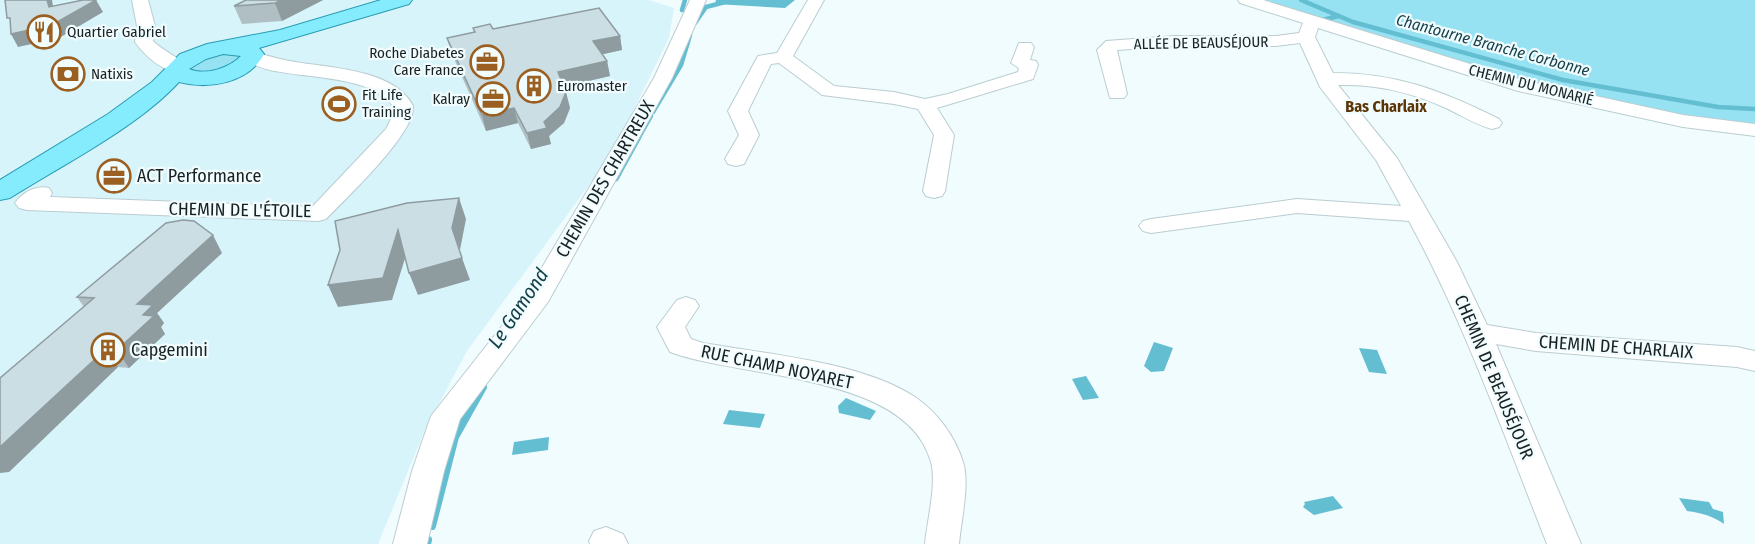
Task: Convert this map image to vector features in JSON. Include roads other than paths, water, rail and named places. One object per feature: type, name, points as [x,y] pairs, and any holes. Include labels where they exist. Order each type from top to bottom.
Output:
[{"type":"main road","points":[[0,192],[132,109],[169,79],[185,60],[208,51],[286,35],[402,0]]},
{"type":"main road","points":[[132,109],[203,78],[230,72],[246,65],[254,55],[286,35]]},
{"type":"main road","points":[[231,48],[246,49],[254,55]]},
{"type":"main road","points":[[176,69],[183,77],[203,78]]},
{"type":"street","points":[[140,0],[146,26],[144,42],[176,69]]},
{"type":"street","name":"CHEMIN DES CHARTREUX","points":[[410,544],[428,471],[446,416],[536,302],[663,78],[699,0]]},
{"type":"street","points":[[783,57],[816,0]]},
{"type":"street","points":[[1246,0],[1309,29]]},
{"type":"street","name":"CHEMIN DE BEAUSÉJOUR","points":[[1309,29],[1327,79],[1386,158],[1415,214],[1444,262],[1477,332],[1564,544]]},
{"type":"street","name":"ALLÉE DE BEAUSÉJOUR","points":[[1117,94],[1107,50],[1112,45],[1175,41],[1276,41],[1309,29]]},
{"type":"street","name":"CHEMIN DU MONARIÉ","points":[[1309,29],[1518,85],[1683,121],[1755,130]]},
{"type":"street","points":[[736,159],[749,135],[738,111],[764,60],[783,57],[829,91],[894,98],[926,105],[953,99],[1026,75],[1029,65],[1020,63],[1025,46]]},
{"type":"street","points":[[150,48],[178,52],[208,51]]},
{"type":"street","name":"CHEMIN DE L'ÉTOILE","points":[[41,193],[27,203],[318,214],[395,132],[403,117],[401,102],[388,90],[362,78],[292,68],[270,63],[254,55]]},
{"type":"street","name":"CHEMIN DE L'ÉTOILE","points":[[230,72],[292,68]]},
{"type":"street","points":[[1327,79],[1394,83],[1452,103],[1492,123]]},
{"type":"street","points":[[926,105],[944,135],[934,191]]},
{"type":"street","points":[[1151,226],[1297,206],[1415,214]]},
{"type":"street","name":"RUE CHAMP NOYARET","points":[[686,306],[671,327],[680,345],[699,352],[838,377],[874,387],[912,410],[933,432],[948,464],[942,544]]},
{"type":"street","name":"CHEMIN DE CHARLAIX","points":[[1477,332],[1536,342],[1737,357],[1755,361]]},
{"type":"waterway","points":[[682,10],[685,0]]},
{"type":"waterway","name":"Le Gamond","points":[[695,23],[706,7],[733,0]]},
{"type":"waterway","name":"Chantourne Branche Corbonne","points":[[1301,0],[1339,16]]},
{"type":"waterway","points":[[1318,21],[1339,16]]},
{"type":"waterway","name":"Chantourne Branche Corbonne","points":[[1339,16],[1353,22],[1563,80],[1718,107],[1755,109]]},
{"type":"waterway","name":"Le Gamond","points":[[653,112],[681,65],[690,35]]},
{"type":"waterway","name":"Le Gamond","points":[[638,139],[651,116]]},
{"type":"waterway","name":"Le Gamond","points":[[616,179],[639,137]]},
{"type":"waterway","name":"Le Gamond","points":[[432,526],[455,437],[483,387]]},
{"type":"waterway","name":"Le Gamond","points":[[427,544],[428,540]]},
{"type":"place","name":"Quartier Gabriel","points":[[44,32]]},
{"type":"place","name":"Roche Diabetes Care France","points":[[487,62]]},
{"type":"place","name":"Natixis","points":[[68,74]]},
{"type":"place","name":"Euromaster","points":[[534,86]]},
{"type":"place","name":"Kalray","points":[[493,99]]},
{"type":"place","name":"Fit Life Training","points":[[339,104]]},
{"type":"place","name":"ACT Performance","points":[[114,176]]},
{"type":"place","name":"Capgemini","points":[[108,350]]},
{"type":"district","name":"Bas Charlaix","points":[[1386,106]]}]
